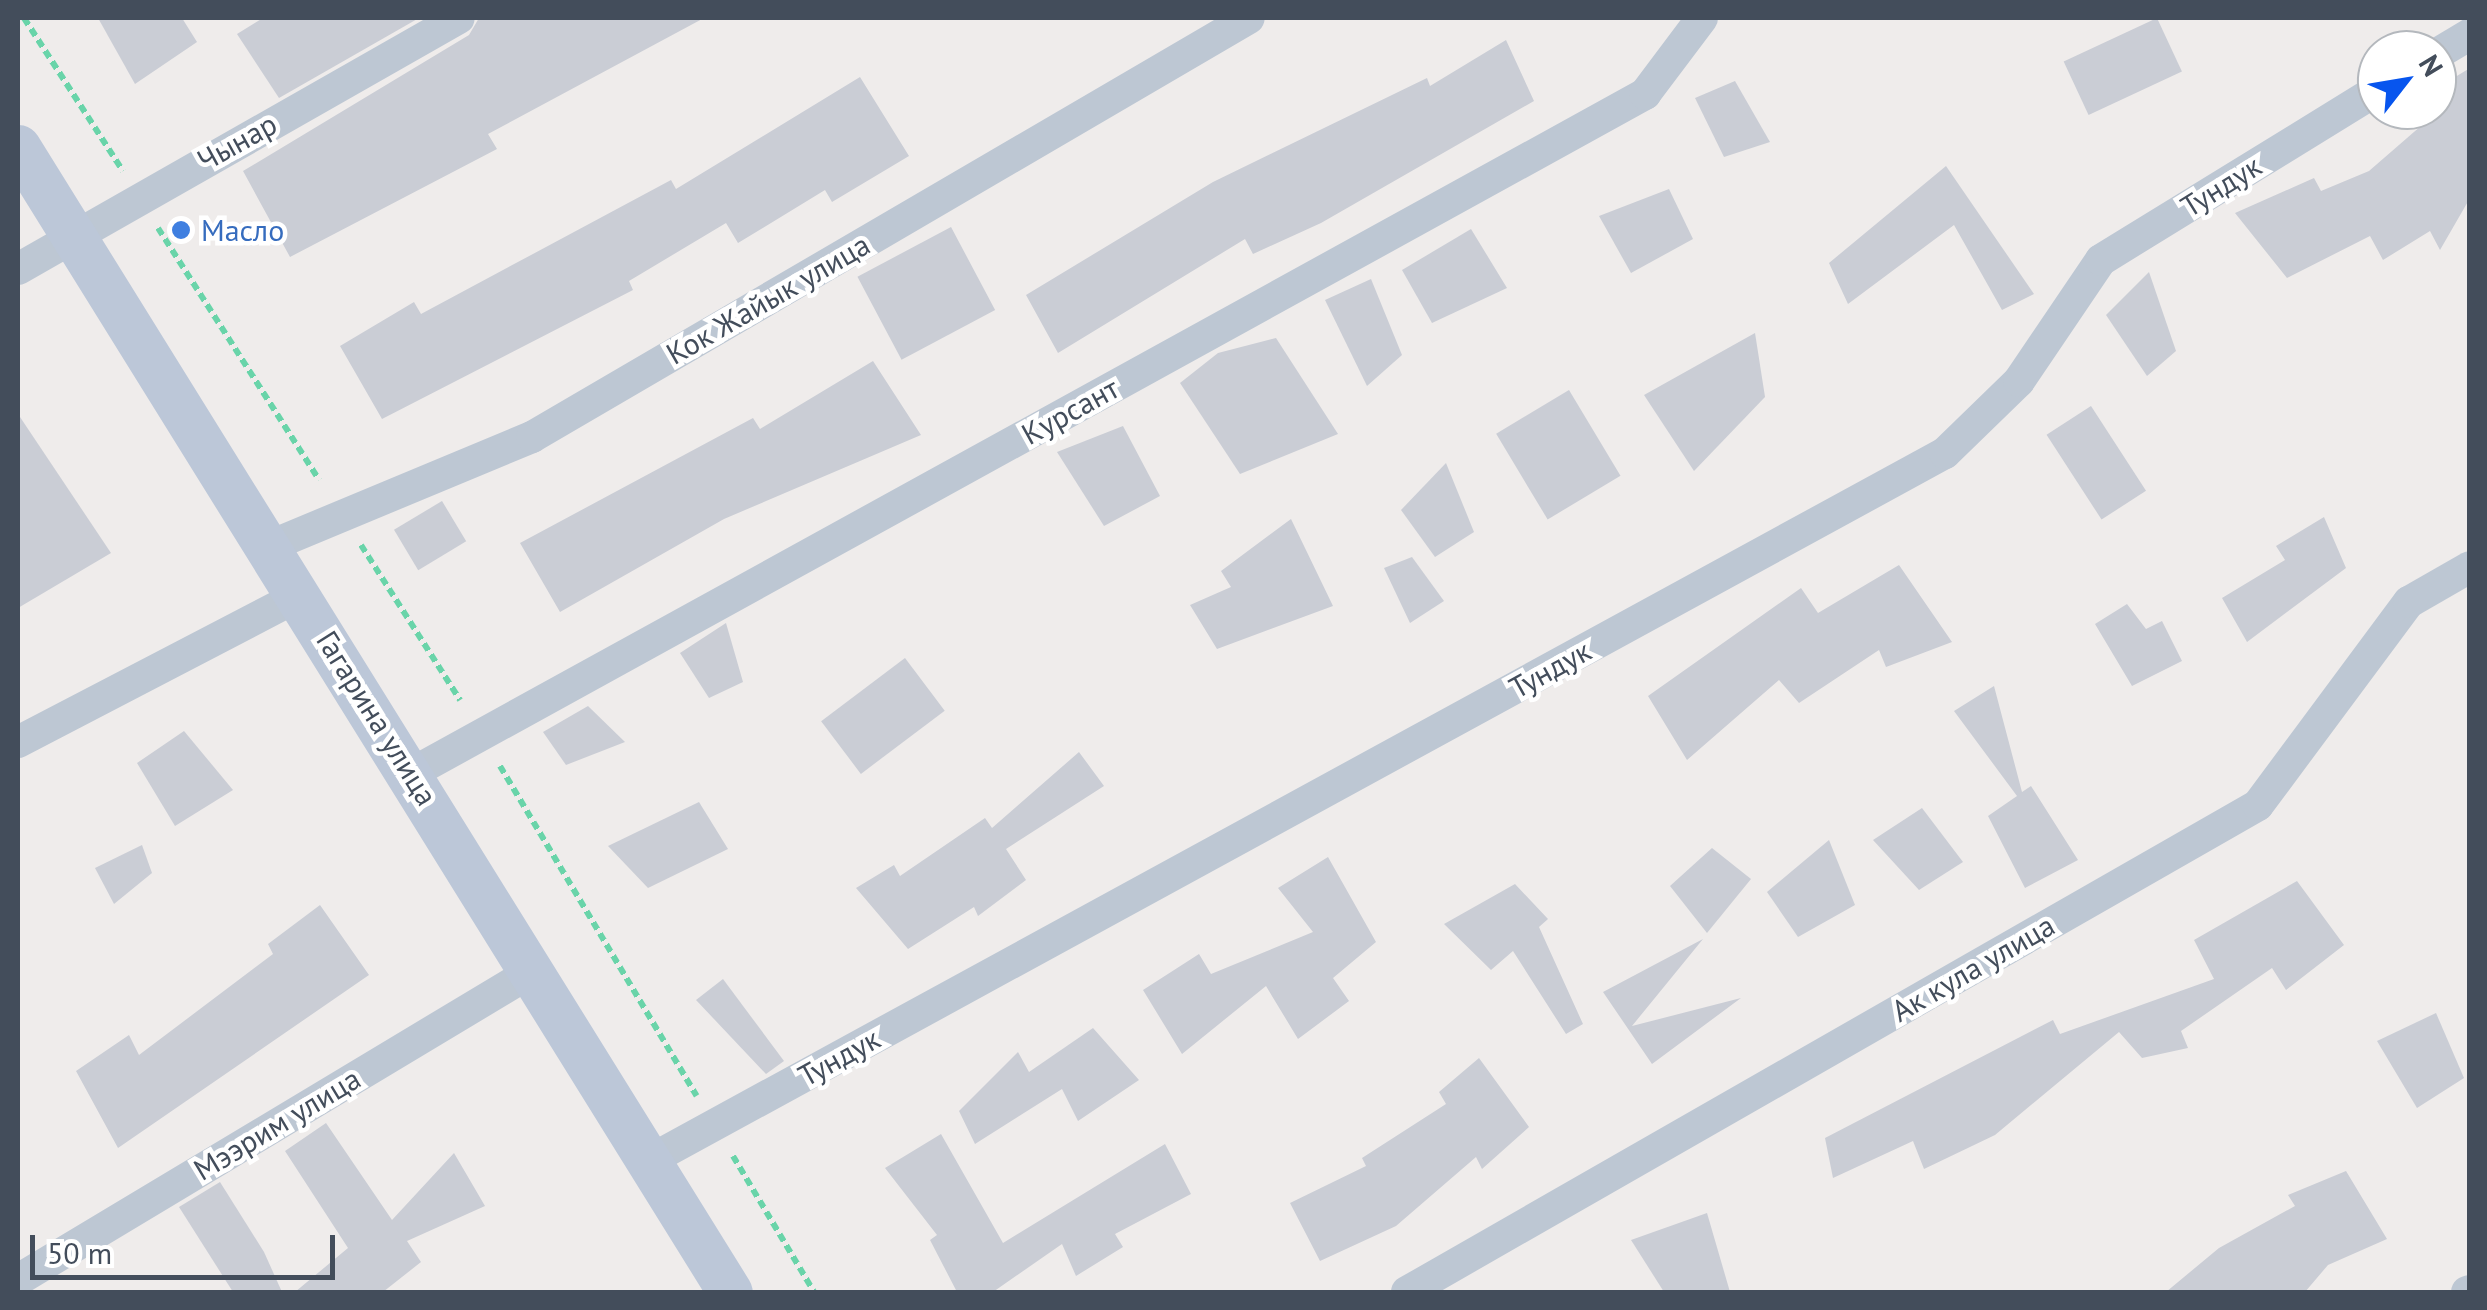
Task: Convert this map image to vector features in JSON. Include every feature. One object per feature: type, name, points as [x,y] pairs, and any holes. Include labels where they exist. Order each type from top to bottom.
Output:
[{"type":"main road","name":"Гагарина улица","points":[[18,147],[71,237],[536,969],[730,1292]]},
{"type":"street","name":"Чынар","points":[[18,269],[459,18]]},
{"type":"street","name":"Кок Жайык улица","points":[[270,546],[532,437],[1249,18]]},
{"type":"street","name":"Курсант","points":[[412,773],[1645,94],[1702,18]]},
{"type":"street","name":"Тундук","points":[[652,1160],[1945,453],[2018,380],[2101,260],[2357,102]]},
{"type":"street","name":"Ак кула улица","points":[[1407,1292],[2258,805],[2410,602],[2470,567]]},
{"type":"street","points":[[18,742],[300,594]]},
{"type":"street","name":"Мээрим улица","points":[[18,1280],[536,969]]},
{"type":"path","points":[[24,18],[123,172]]},
{"type":"path","points":[[156,223],[319,480]]},
{"type":"path","points":[[360,543],[460,700]]},
{"type":"path","points":[[500,766],[698,1098]]},
{"type":"path","points":[[731,1153],[814,1292]]},
{"type":"building","points":[[98,18],[182,18],[197,42],[135,84]]},
{"type":"building","points":[[263,18],[419,18],[279,98],[237,34]]},
{"type":"building","points":[[479,18],[704,18],[488,134],[497,149],[290,257],[243,171],[469,35]]},
{"type":"building","points":[[2157,18],[2182,71],[2089,115],[2064,62]]},
{"type":"building","points":[[1506,40],[1534,101],[1321,223],[1253,254],[1245,239],[1058,353],[1026,295],[1213,182],[1427,78],[1430,86]]},
{"type":"building","points":[[2470,68],[2470,198],[2440,250],[2430,231],[2383,260],[2370,236],[2287,278],[2235,213],[2314,178],[2321,191],[2369,171],[2416,130],[2457,130],[2457,76]]},
{"type":"building","points":[[860,77],[909,156],[832,202],[825,190],[738,243],[726,223],[629,281],[633,290],[382,419],[340,346],[414,302],[421,314],[671,180],[676,189]]},
{"type":"building","points":[[1735,81],[1770,142],[1724,157],[1695,98]]},
{"type":"building","points":[[1946,166],[2034,294],[2002,310],[1954,225],[1848,304],[1829,263]]},
{"type":"building","points":[[1669,189],[1693,239],[1631,273],[1599,216]]},
{"type":"building","points":[[951,227],[995,310],[902,360],[857,277]]},
{"type":"building","points":[[1471,229],[1507,288],[1432,323],[1402,270]]},
{"type":"building","points":[[2149,272],[2176,351],[2147,376],[2106,315]]},
{"type":"building","points":[[1371,279],[1402,355],[1367,386],[1325,300]]},
{"type":"building","points":[[1755,333],[1765,397],[1694,471],[1644,395]]},
{"type":"building","points":[[1276,338],[1338,434],[1240,474],[1180,383],[1218,353]]},
{"type":"building","points":[[873,361],[921,435],[724,519],[560,612],[520,543],[753,418],[760,429]]},
{"type":"building","points":[[1569,390],[1621,476],[1548,519],[1496,434]]},
{"type":"building","points":[[2091,406],[2146,491],[2102,520],[2047,435]]},
{"type":"building","points":[[18,414],[111,553],[18,608]]},
{"type":"building","points":[[1123,426],[1160,496],[1104,526],[1057,452]]},
{"type":"building","points":[[1446,463],[1474,532],[1435,557],[1401,510]]},
{"type":"building","points":[[442,501],[466,541],[418,570],[394,530]]},
{"type":"building","points":[[2324,517],[2346,568],[2247,642],[2222,598],[2285,560],[2276,546]]},
{"type":"building","points":[[1291,519],[1333,606],[1217,649],[1190,605],[1231,587],[1221,571]]},
{"type":"building","points":[[1412,557],[1444,601],[1410,623],[1384,568]]},
{"type":"building","points":[[1899,565],[1952,642],[1886,667],[1879,650],[1799,703],[1779,680],[1687,760],[1648,696],[1801,588],[1818,613]]},
{"type":"building","points":[[2127,604],[2146,629],[2162,621],[2182,661],[2132,686],[2095,624]]},
{"type":"building","points":[[726,623],[743,682],[709,698],[680,653]]},
{"type":"building","points":[[905,658],[945,711],[861,774],[821,721]]},
{"type":"building","points":[[1994,686],[2022,792],[2031,786],[2078,860],[2025,888],[1988,816],[2017,796],[1954,711]]},
{"type":"building","points":[[588,706],[625,742],[566,765],[543,732]]},
{"type":"building","points":[[184,731],[233,790],[175,826],[137,763]]},
{"type":"building","points":[[1079,752],[1104,786],[1006,849],[1026,880],[978,916],[974,907],[908,949],[856,888],[894,865],[900,876],[985,818],[992,828]]},
{"type":"building","points":[[699,802],[728,849],[648,888],[608,846]]},
{"type":"building","points":[[1922,808],[1963,862],[1919,890],[1873,840]]},
{"type":"building","points":[[1829,840],[1855,905],[1798,937],[1767,892]]},
{"type":"building","points":[[142,845],[152,873],[114,904],[95,868]]},
{"type":"building","points":[[1712,848],[1751,879],[1707,933],[1670,886]]},
{"type":"building","points":[[1328,857],[1376,942],[1333,978],[1349,1001],[1298,1039],[1266,986],[1182,1054],[1143,990],[1199,954],[1211,974],[1313,932],[1278,888]]},
{"type":"building","points":[[2297,881],[2344,945],[2286,990],[2272,968],[2181,1031],[2188,1048],[2142,1058],[2119,1032],[1995,1135],[1924,1169],[1913,1141],[1833,1178],[1825,1138],[2053,1020],[2060,1034],[2214,979],[2194,940]]},
{"type":"building","points":[[1515,884],[1548,919],[1539,927],[1583,1024],[1566,1034],[1513,951],[1491,970],[1444,924]]},
{"type":"building","points":[[320,905],[369,975],[118,1148],[76,1071],[129,1035],[139,1055],[273,954],[268,944]]},
{"type":"building","points":[[1703,939],[1632,1026],[1741,998],[1652,1064],[1603,992]]},
{"type":"building","points":[[723,979],[784,1061],[766,1074],[696,1000]]},
{"type":"building","points":[[2436,1013],[2464,1078],[2417,1108],[2377,1041]]},
{"type":"building","points":[[1093,1028],[1139,1080],[1078,1121],[1062,1089],[975,1144],[959,1111],[1018,1052],[1029,1072]]},
{"type":"building","points":[[1479,1058],[1529,1127],[1482,1169],[1476,1157],[1396,1226],[1320,1261],[1290,1203],[1366,1166],[1362,1158],[1446,1104],[1439,1092]]},
{"type":"building","points":[[326,1123],[392,1220],[454,1153],[485,1206],[407,1241],[421,1262],[383,1292],[295,1292],[348,1248],[285,1151]]},
{"type":"building","points":[[941,1134],[1003,1243],[1165,1144],[1191,1194],[1115,1234],[1123,1247],[1076,1276],[1062,1244],[993,1292],[957,1292],[930,1240],[937,1235],[885,1168]]},
{"type":"building","points":[[2346,1171],[2387,1239],[2328,1265],[2305,1292],[2166,1292],[2219,1248],[2295,1206],[2288,1195]]},
{"type":"building","points":[[220,1182],[264,1252],[282,1292],[233,1292],[179,1207]]},
{"type":"building","points":[[1707,1213],[1730,1292],[1664,1292],[1631,1240]]},
{"type":"place","name":"Масло","points":[[181,230]]}]
